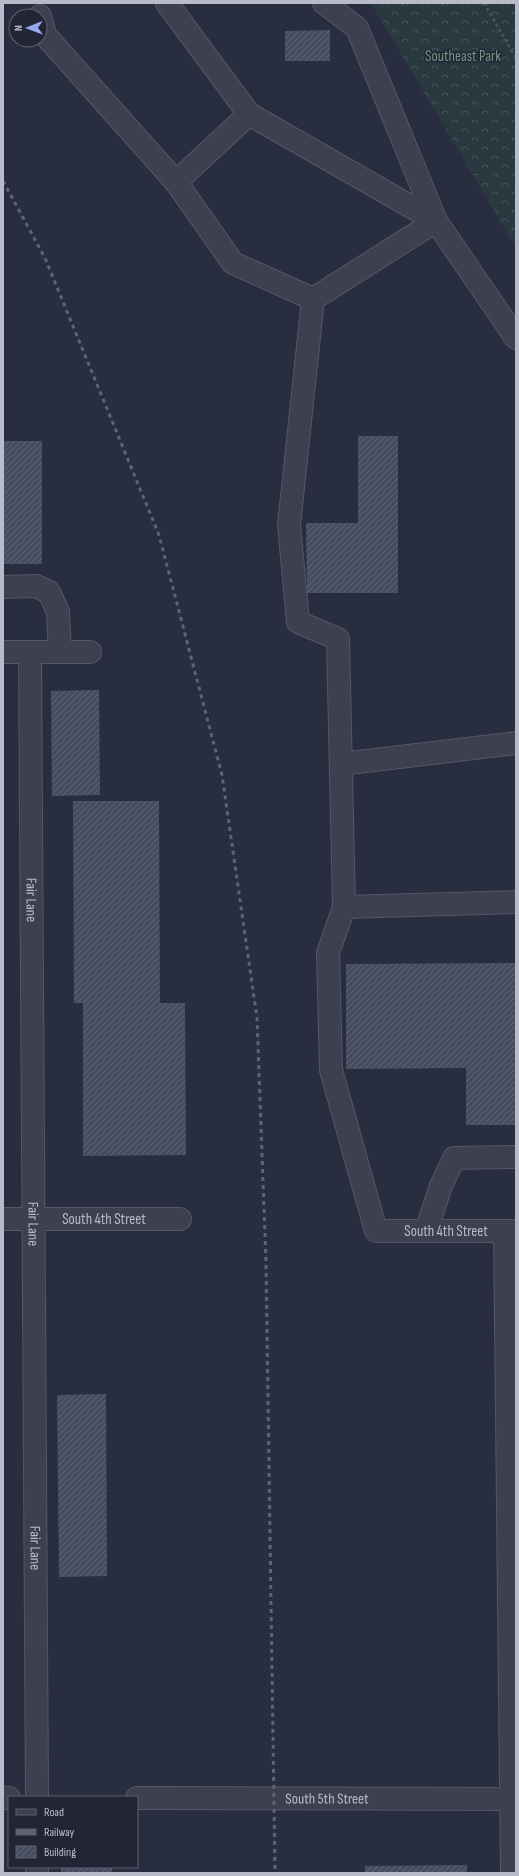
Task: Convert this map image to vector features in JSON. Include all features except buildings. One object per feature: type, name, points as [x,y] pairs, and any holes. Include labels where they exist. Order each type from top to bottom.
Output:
[{"type":"street","points":[[167,3],[249,114],[436,221]]},
{"type":"street","points":[[324,3],[357,28],[436,221],[516,338]]},
{"type":"street","points":[[48,38],[176,182],[233,263],[313,299]]},
{"type":"street","points":[[176,182],[249,114]]},
{"type":"street","points":[[313,299],[436,221]]},
{"type":"street","points":[[313,299],[289,525],[298,622],[338,639],[344,907],[516,902]]},
{"type":"street","points":[[3,587],[36,586],[49,592],[58,612],[60,652]]},
{"type":"street","points":[[3,652],[90,652]]},
{"type":"street","name":"Fair Lane","points":[[30,652],[37,1796]]},
{"type":"street","points":[[341,764],[516,743]]},
{"type":"street","name":"South 4th Street","points":[[344,907],[328,953],[330,1070],[376,1231],[510,1231]]},
{"type":"street","points":[[426,1231],[441,1186],[454,1158],[516,1157]]},
{"type":"street","name":"South 4th Street","points":[[3,1219],[180,1219]]},
{"type":"street","points":[[510,1231],[514,1799],[512,1873]]},
{"type":"street","name":"South 5th Street","points":[[138,1798],[514,1799]]},
{"type":"path","points":[[484,3],[516,58]]},
{"type":"green space","name":"Southeast Park","points":[[371,3],[516,3],[516,248]]},
{"type":"railway","points":[[3,181],[45,258],[159,535],[222,775],[257,1018],[266,1262],[275,1873]]}]
